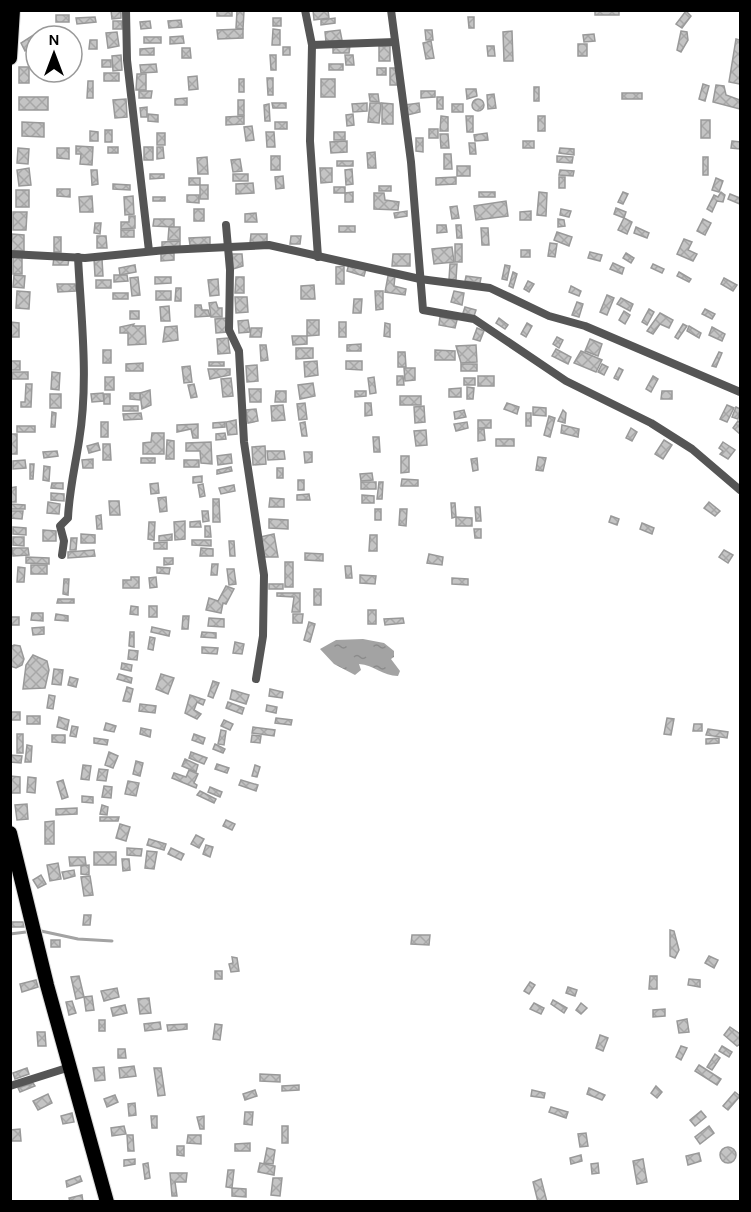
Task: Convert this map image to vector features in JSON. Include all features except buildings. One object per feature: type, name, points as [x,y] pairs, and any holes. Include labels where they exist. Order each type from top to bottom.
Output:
[{"type":"main road","points":[[10,58],[13,10]]},
{"type":"main road","points":[[10,833],[47,985],[107,1202]]},
{"type":"street","points":[[126,10],[127,60],[150,251]]},
{"type":"street","points":[[305,10],[312,45],[310,141],[318,257]]},
{"type":"street","points":[[391,10],[411,162],[422,308],[426,312],[474,319],[566,381],[651,423],[692,449],[741,490]]},
{"type":"street","points":[[312,45],[395,42]]},
{"type":"street","points":[[226,225],[230,270],[229,330],[239,351],[244,442],[264,575],[263,636],[256,679]]},
{"type":"street","points":[[10,254],[78,257],[269,245],[420,279],[490,288],[549,316],[585,326],[741,392]]},
{"type":"street","points":[[62,555],[64,540],[60,526],[68,518],[81,401],[82,344],[78,257]]},
{"type":"street","points":[[10,1086],[70,1067]]},
{"type":"water","points":[[363,639],[384,643],[394,651],[394,657],[391,659],[400,671],[398,676],[359,664],[361,670],[355,675],[334,664],[320,649],[336,640]]},
{"type":"waterway","points":[[41,931],[78,939],[112,941]]},
{"type":"waterway","points":[[10,934],[26,932]]}]
